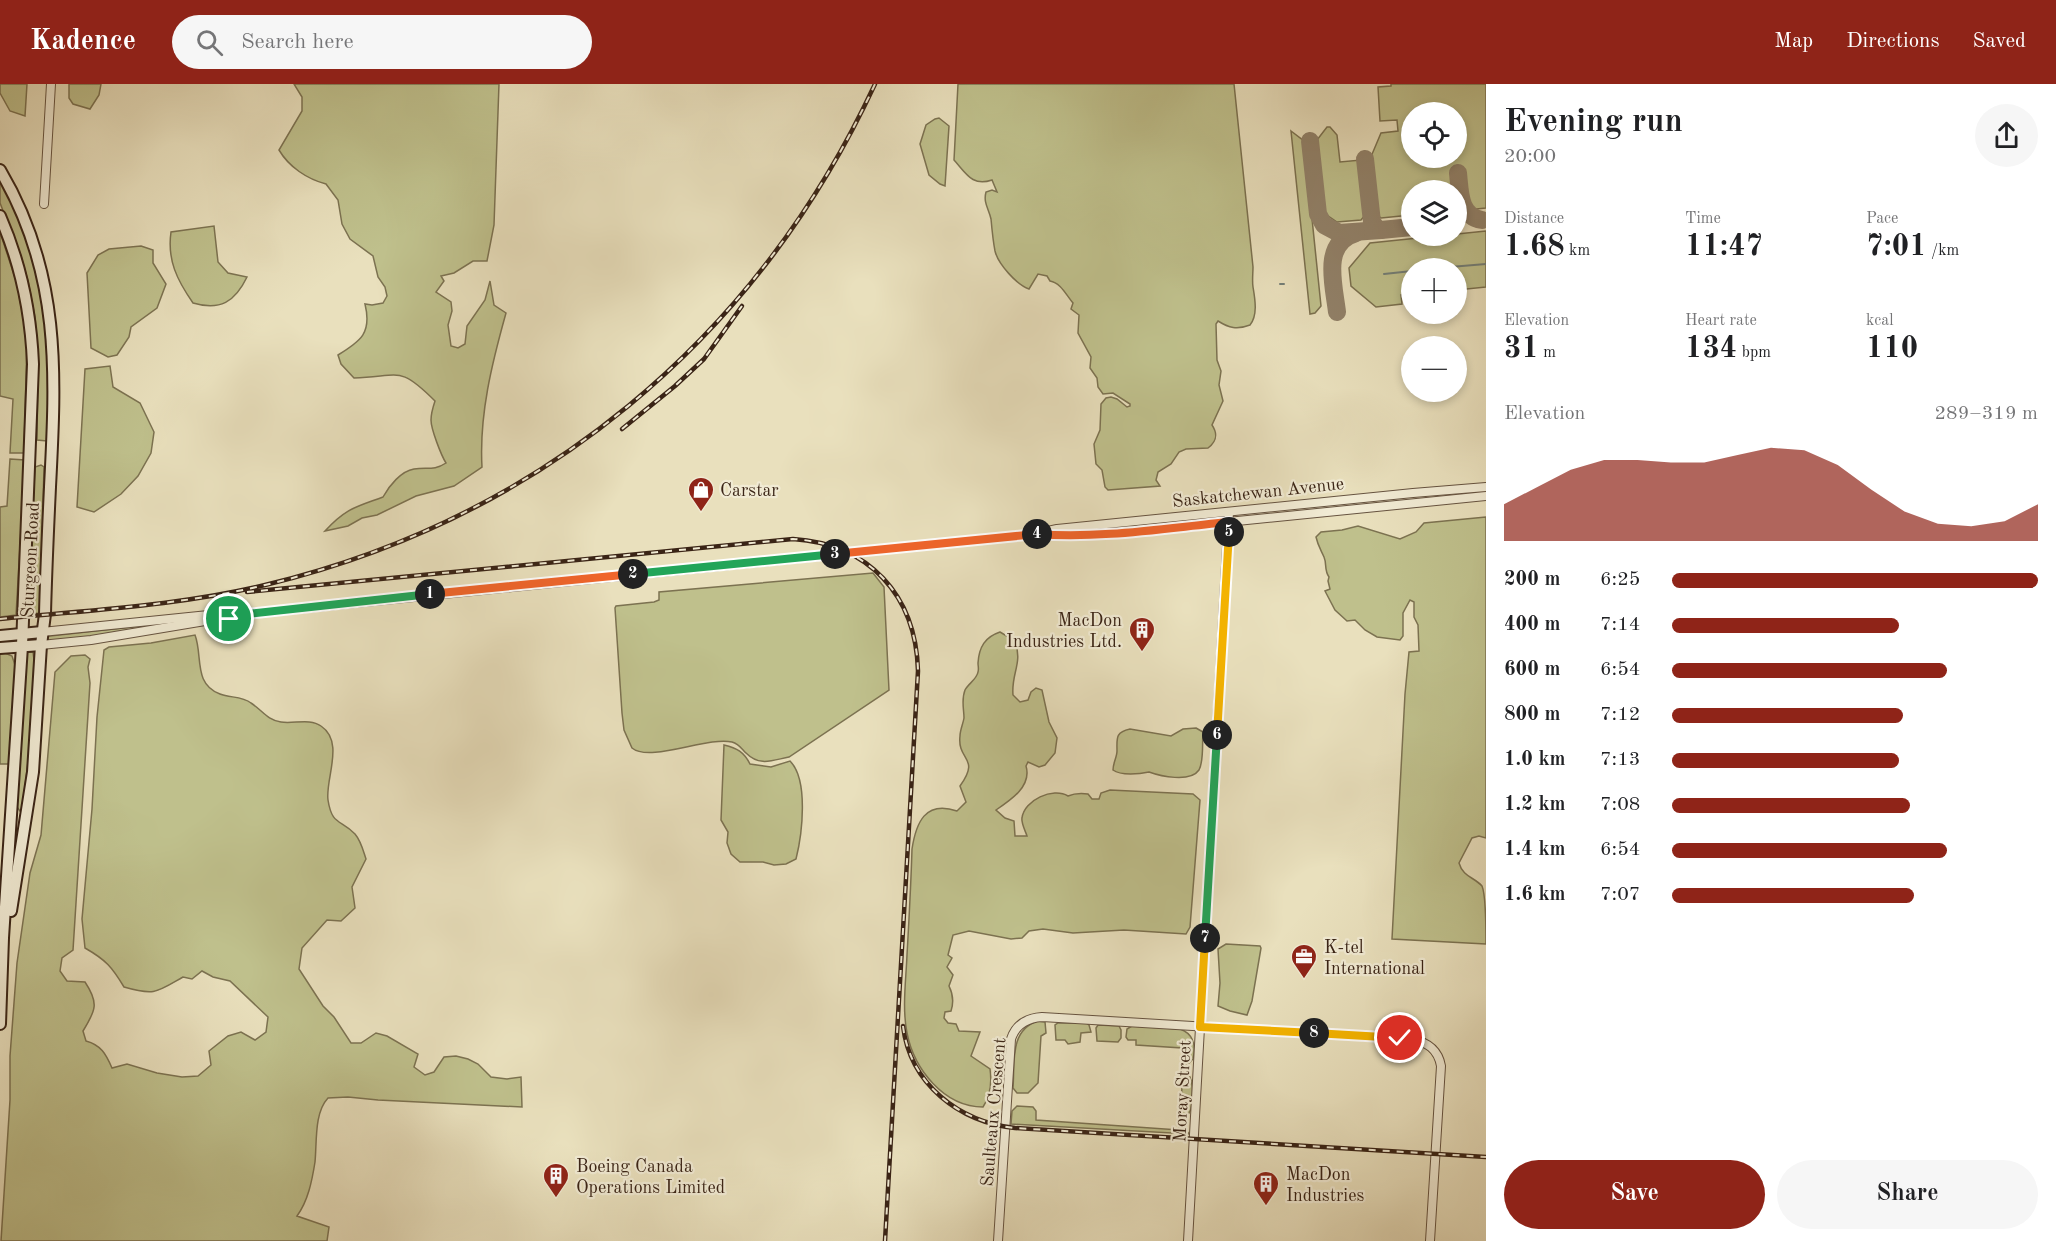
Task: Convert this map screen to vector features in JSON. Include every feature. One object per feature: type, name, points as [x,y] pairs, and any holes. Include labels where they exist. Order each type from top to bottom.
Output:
[{"type":"main road","name":"Sturgeon Road","points":[[0,170],[18,204],[37,252],[47,293],[53,338],[54,394],[33,772],[4,959],[0,1024]]},
{"type":"main road","name":"Sturgeon Road","points":[[0,216],[20,271],[28,306],[33,346],[32,445],[22,646],[3,938],[4,959]]},
{"type":"main road","name":"Saskatchewan Avenue","points":[[0,636],[42,632]]},
{"type":"main road","name":"Saskatchewan Avenue","points":[[0,648],[41,645]]},
{"type":"street","points":[[44,204],[51,84]]},
{"type":"street","name":"Saskatchewan Avenue","points":[[42,632],[228,613],[247,614],[1034,534],[1057,529],[1486,487]]},
{"type":"street","name":"Saskatchewan Avenue","points":[[1034,534],[1058,536],[1128,532],[1486,496]]},
{"type":"street","name":"Moray Street","points":[[1188,1241],[1229,512]]},
{"type":"street","name":"Saskatchewan Avenue","points":[[41,645],[91,640],[229,619],[247,614]]},
{"type":"street","name":"Saulteaux Crescent","points":[[998,1241],[1010,1046],[1013,1033],[1017,1028],[1026,1020],[1042,1017],[1411,1039],[1426,1043],[1437,1054],[1441,1066],[1431,1241]]},
{"type":"green space","points":[[0,84],[27,84],[25,116],[10,111],[0,93]]},
{"type":"green space","points":[[69,84],[101,84],[99,95],[90,109],[73,104],[69,98]]},
{"type":"green space","points":[[294,84],[499,84],[494,225],[487,261],[473,261],[454,273],[441,276],[444,281],[436,292],[451,302],[452,311],[448,325],[451,346],[458,348],[465,344],[467,326],[485,300],[490,281],[494,305],[506,313],[491,370],[483,428],[482,467],[454,486],[416,496],[377,515],[362,518],[348,526],[325,531],[345,513],[383,497],[392,484],[409,470],[438,467],[446,463],[431,424],[435,401],[423,389],[398,375],[354,378],[341,364],[338,355],[353,345],[366,329],[365,304],[383,303],[387,296],[385,287],[378,277],[373,256],[350,239],[342,224],[338,200],[326,184],[299,172],[279,150],[302,111],[302,97]]},
{"type":"green space","points":[[958,84],[1234,84],[1253,267],[1254,317],[1250,325],[1237,328],[1218,321],[1216,324],[1217,360],[1221,371],[1219,385],[1223,401],[1212,425],[1216,434],[1215,440],[1208,448],[1186,449],[1179,452],[1171,464],[1158,472],[1156,480],[1160,486],[1108,490],[1105,487],[1102,470],[1096,464],[1094,444],[1100,430],[1101,404],[1106,398],[1111,397],[1127,407],[1130,404],[1113,393],[1103,394],[1098,387],[1097,378],[1090,368],[1091,357],[1078,333],[1079,315],[1071,309],[1073,303],[1063,290],[1047,276],[1038,274],[1029,289],[1024,287],[1000,262],[995,251],[991,219],[985,199],[986,192],[992,190],[997,192],[992,180],[979,182],[970,178],[954,160]]},
{"type":"green space","points":[[1391,84],[1486,84],[1486,208],[1467,210],[1467,180],[1401,180],[1401,216],[1381,218],[1375,213],[1370,159],[1381,133],[1398,131],[1397,120],[1380,121],[1378,87],[1391,86]]},
{"type":"green space","points":[[939,118],[949,126],[945,186],[929,175],[920,144],[926,125]]},
{"type":"green space","points":[[1327,127],[1330,127],[1337,135],[1340,162],[1361,160],[1366,214],[1361,220],[1337,222],[1324,213],[1317,140]]},
{"type":"green space","points":[[1291,131],[1304,141],[1321,306],[1315,313],[1310,314]]},
{"type":"green space","points":[[0,180],[18,216],[35,263],[48,339],[47,441],[37,440],[38,359],[35,317],[21,256],[0,203]]},
{"type":"green space","points":[[214,226],[218,262],[228,273],[247,277],[232,298],[219,305],[211,306],[193,303],[182,286],[174,269],[170,242],[171,232]]},
{"type":"green space","points":[[1486,231],[1486,287],[1467,289],[1467,258],[1401,258],[1401,304],[1376,307],[1351,286],[1349,268],[1370,243],[1401,240],[1401,246],[1467,246],[1467,233]]},
{"type":"green space","points":[[0,232],[17,284],[27,339],[24,453],[10,453],[13,399],[0,396]]},
{"type":"green space","points":[[141,246],[153,250],[153,263],[166,284],[157,308],[131,327],[129,337],[117,355],[108,357],[91,348],[87,273],[98,255],[109,249]]},
{"type":"green space","points":[[110,366],[113,387],[140,403],[154,432],[151,453],[138,476],[121,494],[94,512],[77,507],[85,369]]},
{"type":"green space","points":[[10,459],[25,460],[16,615],[0,617],[0,507],[7,506]]},
{"type":"green space","points":[[41,465],[44,467],[40,613],[27,614],[35,467]]},
{"type":"green space","points":[[1486,517],[1486,838],[1479,836],[1472,838],[1459,863],[1466,874],[1482,886],[1486,944],[1392,939],[1405,694],[1409,652],[1419,651],[1414,602],[1410,600],[1403,613],[1403,636],[1400,640],[1377,637],[1355,620],[1347,621],[1335,610],[1325,591],[1330,589],[1329,577],[1316,537],[1321,532],[1358,526],[1400,539],[1416,532],[1424,523]]},
{"type":"green space","points":[[873,573],[884,587],[889,690],[789,757],[778,760],[756,760],[736,744],[722,741],[652,753],[640,752],[632,748],[624,730],[622,713],[616,606],[654,602],[659,600],[659,592]]},
{"type":"green space","points":[[150,625],[151,627],[90,638],[47,641],[47,636]]},
{"type":"green space","points":[[1000,632],[1015,641],[1017,649],[1013,695],[1020,702],[1028,700],[1031,692],[1036,688],[1042,690],[1049,722],[1057,738],[1055,753],[1045,765],[1039,767],[1028,762],[1026,780],[1019,792],[996,810],[1005,818],[1014,821],[1015,836],[1027,836],[1022,822],[1024,812],[1033,801],[1047,794],[1068,796],[1088,794],[1092,799],[1099,799],[1101,793],[1110,790],[1193,794],[1200,800],[1190,927],[1186,934],[1124,930],[1073,933],[1043,929],[1029,931],[1022,938],[1011,939],[969,931],[953,935],[948,955],[952,958],[947,967],[953,975],[949,986],[953,1004],[951,1011],[945,1012],[944,1018],[948,1023],[956,1024],[959,1031],[980,1032],[971,1056],[990,1069],[990,1089],[983,1107],[969,1105],[944,1093],[924,1072],[916,1060],[907,1033],[905,994],[912,849],[916,831],[924,816],[930,811],[946,808],[957,811],[966,802],[960,786],[968,769],[960,744],[964,718],[964,694],[977,675],[981,647],[990,637]]},
{"type":"green space","points":[[195,635],[202,676],[212,689],[220,694],[247,701],[276,721],[317,724],[328,733],[332,741],[328,791],[330,808],[335,818],[357,837],[366,859],[352,887],[355,908],[341,921],[327,920],[302,948],[299,969],[323,1006],[334,1017],[351,1043],[361,1043],[376,1033],[387,1036],[418,1054],[414,1067],[425,1075],[434,1072],[444,1057],[456,1056],[478,1064],[491,1077],[507,1079],[521,1077],[522,1107],[348,1097],[328,1098],[318,1120],[311,1183],[297,1216],[329,1227],[327,1241],[1,1241],[17,963],[30,873],[41,835],[55,672],[71,656],[85,655],[90,659],[88,667],[90,683],[73,950],[62,958],[60,971],[67,981],[85,982],[94,1001],[93,1012],[83,1031],[86,1041],[96,1045],[102,1051],[112,1068],[127,1064],[157,1073],[182,1077],[198,1076],[211,1065],[209,1051],[228,1036],[241,1032],[255,1040],[266,1032],[268,1017],[230,981],[213,977],[202,971],[192,979],[183,977],[155,991],[134,990],[124,987],[108,964],[85,948],[82,919],[104,650],[109,647],[151,643]]},
{"type":"green space","points":[[0,651],[12,656],[17,671],[9,764],[0,764]]},
{"type":"green space","points":[[27,652],[33,652],[34,660],[31,738],[22,810],[20,811],[17,807]]},
{"type":"green space","points":[[1196,728],[1203,732],[1201,766],[1195,774],[1175,777],[1149,772],[1126,774],[1113,770],[1117,740],[1122,732],[1130,729],[1171,736],[1183,729]]},
{"type":"green space","points":[[724,745],[740,751],[750,764],[771,767],[790,761],[796,770],[800,781],[802,808],[796,859],[786,864],[774,865],[763,862],[740,862],[731,854],[727,843],[728,832],[721,820]]},
{"type":"green space","points":[[1226,944],[1260,946],[1261,948],[1252,1001],[1247,1015],[1218,1006],[1220,983],[1218,949]]},
{"type":"green space","points":[[1038,1021],[1045,1022],[1046,1033],[1041,1036],[1038,1083],[1028,1093],[1017,1093],[1013,1088],[1015,1049],[1022,1032],[1029,1025]]},
{"type":"green space","points":[[1058,1023],[1086,1023],[1091,1032],[1081,1033],[1080,1042],[1068,1044],[1065,1040],[1056,1040],[1055,1025]]},
{"type":"green space","points":[[1098,1025],[1119,1026],[1121,1038],[1118,1042],[1097,1041],[1096,1028]]},
{"type":"green space","points":[[1132,1026],[1185,1031],[1193,1041],[1193,1059],[1183,1064],[1182,1048],[1136,1045],[1136,1040],[1128,1040],[1126,1037],[1127,1029]]},
{"type":"green space","points":[[1183,1072],[1190,1077],[1192,1099],[1189,1113],[1180,1117]]},
{"type":"green space","points":[[1017,1106],[1033,1107],[1036,1111],[1036,1120],[1179,1130],[1179,1126],[1184,1127],[1189,1134],[1011,1124],[1012,1111]]},
{"type":"waterway","points":[[1467,266],[1486,264]]},
{"type":"waterway","points":[[1384,274],[1401,272]]},
{"type":"taxiway","points":[[1310,141],[1318,214],[1324,225],[1339,233],[1381,230],[1377,229],[1372,222],[1365,159]]},
{"type":"taxiway","points":[[1458,173],[1460,195],[1465,208],[1474,218],[1482,220]]},
{"type":"taxiway","points":[[1381,230],[1401,228]]},
{"type":"taxiway","points":[[1337,312],[1332,278],[1334,255],[1345,238],[1356,233]]},
{"type":"railway","points":[[0,619],[166,603],[265,585],[365,555],[460,515],[547,465],[629,406],[702,338],[768,261],[826,176],[875,84]]},
{"type":"railway","points":[[622,429],[704,359],[742,306]]},
{"type":"railway","points":[[247,592],[793,539],[820,543],[844,551],[865,563],[883,578],[898,597],[908,619],[915,644],[918,671],[885,1241]]},
{"type":"railway","points":[[903,1026],[916,1066],[927,1082],[957,1108],[975,1118],[994,1124],[1015,1128],[1486,1157]]},
{"type":"place","name":"Carstar","points":[[701,513]]},
{"type":"place","name":"MacDon Industries Ltd.","points":[[1142,653]]},
{"type":"place","name":"K-tel International","points":[[1304,980]]},
{"type":"place","name":"Boeing Canada Operations Limited","points":[[556,1199]]},
{"type":"place","name":"MacDon Industries","points":[[1266,1207]]},
{"type":"route","points":[[229,619],[247,614],[885,548],[1034,534],[1058,536],[1128,532],[1229,522],[1200,1027],[1400,1038]]}]
